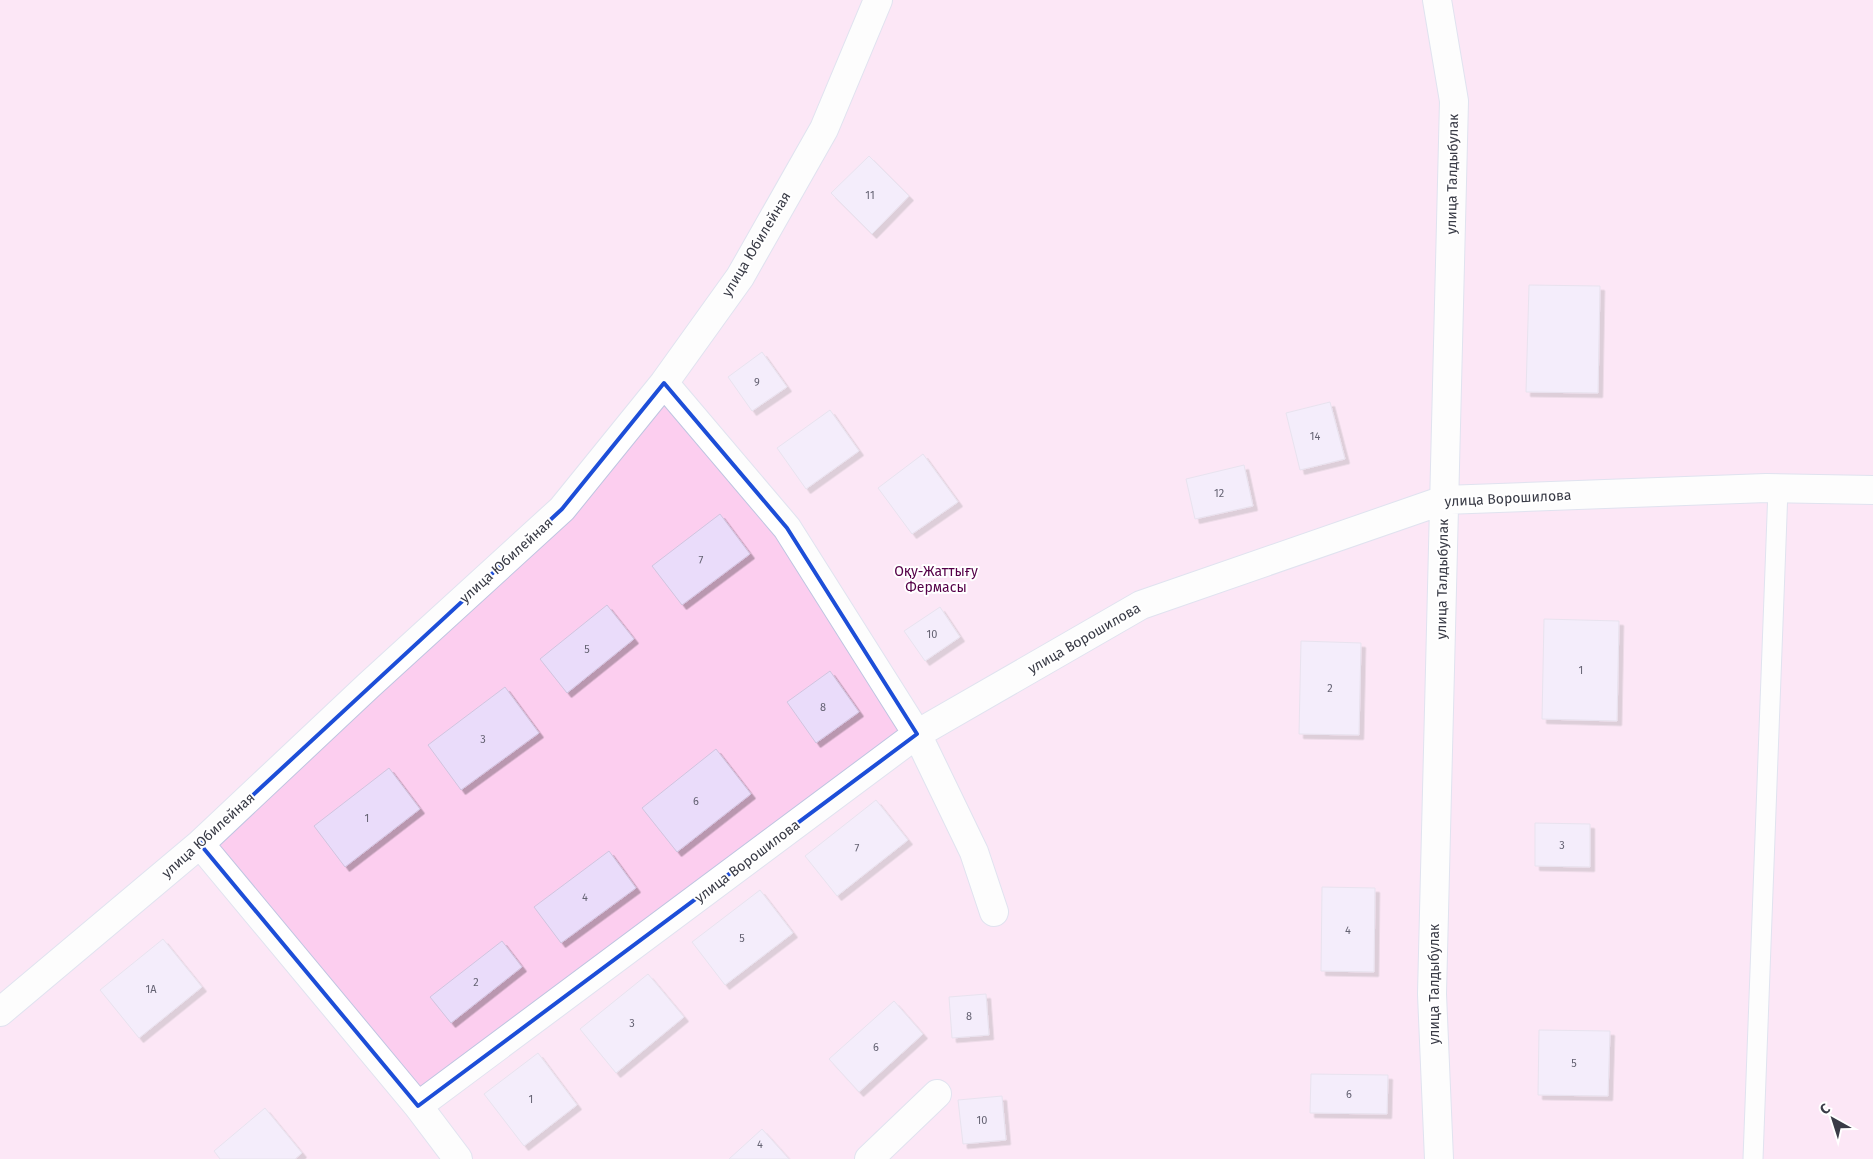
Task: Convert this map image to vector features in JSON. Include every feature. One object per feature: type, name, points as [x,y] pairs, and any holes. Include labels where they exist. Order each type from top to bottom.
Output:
[{"type":"street","name":"улица Юбилейная","points":[[0,1012],[200,844],[368,686],[562,508],[664,383],[740,277],[824,129],[878,0]]},
{"type":"street","name":"улица Талдыбулак","points":[[1437,0],[1454,101],[1432,994],[1439,1159]]},
{"type":"street","points":[[664,383],[787,528],[917,734],[974,852],[994,912]]},
{"type":"street","name":"улица Ворошилова","points":[[418,1106],[917,734],[1141,605],[1444,500],[1778,489],[1873,490]]},
{"type":"street","points":[[200,844],[418,1106],[458,1159]]},
{"type":"street","points":[[869,1159],[937,1094]]},
{"type":"lane","points":[[1753,1159],[1778,489]]},
{"type":"highlighted area","points":[[664,383],[787,528],[917,734],[418,1106],[200,844],[562,509]]},
{"type":"green space","name":"Оқу-Жаттығу Фермасы","points":[[0,0],[1873,0],[1873,1159],[0,1159]]},
{"type":"building","points":[[869,156],[909,196],[872,234],[831,193]]},
{"type":"building","points":[[1529,285],[1600,286],[1598,393],[1526,392]]},
{"type":"building","points":[[762,352],[787,387],[752,411],[728,377]]},
{"type":"building","points":[[1330,402],[1345,459],[1300,470],[1286,413]]},
{"type":"building","points":[[830,410],[859,451],[806,489],[777,448]]},
{"type":"building","points":[[923,454],[958,502],[912,534],[878,488]]},
{"type":"building","points":[[1244,465],[1253,506],[1195,519],[1186,479]]},
{"type":"building","points":[[720,514],[750,554],[682,605],[652,566]]},
{"type":"building","points":[[607,605],[634,639],[567,693],[540,659]]},
{"type":"building","points":[[940,607],[960,637],[925,661],[904,631]]},
{"type":"building","points":[[1544,619],[1619,621],[1617,721],[1542,719]]},
{"type":"building","points":[[1301,641],[1361,643],[1359,735],[1299,734]]},
{"type":"building","points":[[830,671],[859,712],[816,743],[787,702]]},
{"type":"building","points":[[505,687],[539,733],[461,790],[428,745]]},
{"type":"building","points":[[716,749],[751,794],[677,852],[642,808]]},
{"type":"building","points":[[389,768],[420,809],[345,867],[314,826]]},
{"type":"building","points":[[876,800],[908,840],[837,896],[805,856]]},
{"type":"building","points":[[1535,823],[1590,824],[1590,867],[1535,866]]},
{"type":"building","points":[[609,851],[636,888],[561,943],[534,907]]},
{"type":"building","points":[[1322,887],[1375,888],[1374,972],[1321,971]]},
{"type":"building","points":[[760,890],[793,933],[725,985],[692,942]]},
{"type":"building","points":[[163,939],[202,987],[139,1038],[100,990]]},
{"type":"building","points":[[502,941],[522,967],[451,1023],[430,997]]},
{"type":"building","points":[[648,974],[684,1017],[616,1073],[580,1029]]},
{"type":"building","points":[[986,994],[989,1035],[952,1038],[949,997]]},
{"type":"building","points":[[894,1001],[923,1034],[859,1092],[829,1059]]},
{"type":"building","points":[[1539,1030],[1610,1031],[1608,1096],[1538,1095]]},
{"type":"building","points":[[538,1053],[577,1105],[524,1146],[484,1094]]},
{"type":"building","points":[[1311,1074],[1388,1075],[1387,1114],[1310,1113]]},
{"type":"building","points":[[1002,1096],[1006,1140],[963,1144],[958,1100]]},
{"type":"building","points":[[265,1108],[302,1153],[295,1159],[220,1159],[214,1151]]},
{"type":"building","points":[[762,1129],[789,1159],[729,1159]]}]
